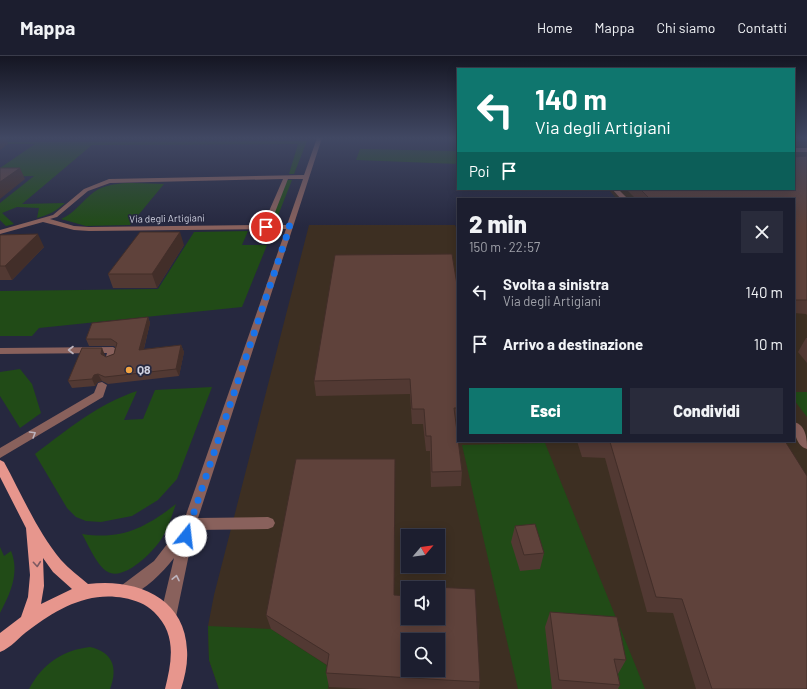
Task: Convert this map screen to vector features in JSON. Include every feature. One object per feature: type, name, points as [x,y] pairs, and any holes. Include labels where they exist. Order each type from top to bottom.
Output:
[{"type":"main road","points":[[0,464],[31,525],[55,564],[87,592]]},
{"type":"main road","points":[[26,622],[34,605],[38,585],[38,564],[31,525]]},
{"type":"main road","points":[[0,644],[7,636],[47,608],[87,592],[108,589],[127,590],[146,596],[162,607],[173,623],[179,643],[178,668],[173,689]]},
{"type":"street","points":[[168,617],[189,524],[310,168]]},
{"type":"street","points":[[0,240],[3,238],[0,233],[45,220],[60,213],[86,190],[109,181],[307,177]]},
{"type":"street","points":[[266,227],[286,178]]},
{"type":"street","points":[[616,190],[624,198]]},
{"type":"street","name":"Via degli Artigiani","points":[[45,220],[74,228],[89,230],[290,226]]},
{"type":"street","points":[[0,350],[113,350],[110,360]]},
{"type":"street","points":[[0,454],[99,395],[102,385]]},
{"type":"street","points":[[795,427],[807,445]]},
{"type":"street","points":[[189,524],[268,523]]},
{"type":"street","points":[[127,590],[147,578],[162,564],[189,524]]},
{"type":"shaded area","points":[[795,168],[807,168],[807,689],[219,689],[209,660],[208,626],[214,595],[309,225],[455,225],[457,230],[457,442],[795,442],[795,198],[616,198],[609,190],[795,190]]},
{"type":"green space","points":[[0,168],[65,168],[22,204],[65,203],[49,214],[37,218],[39,208],[17,207],[2,213],[14,224],[6,226],[0,220],[0,203],[34,176],[0,177]]},
{"type":"green space","points":[[291,168],[297,168],[294,174],[289,174]]},
{"type":"green space","points":[[287,180],[292,180],[275,223],[270,223]]},
{"type":"green space","points":[[128,183],[164,184],[130,225],[86,226],[61,219],[75,210],[90,195],[101,188],[110,185]]},
{"type":"green space","points":[[248,231],[242,245],[267,245],[242,307],[39,328],[32,336],[0,336],[0,291],[158,289],[194,232]]},
{"type":"green space","points":[[20,369],[32,384],[41,413],[20,428],[0,396],[0,372]]},
{"type":"green space","points":[[212,387],[177,479],[158,500],[132,516],[101,522],[86,521],[76,517],[67,508],[35,454],[96,410],[123,396],[137,391],[124,420],[143,419],[155,390]]},
{"type":"green space","points":[[795,392],[807,392],[807,417],[795,401]]},
{"type":"green space","points":[[545,443],[645,689],[518,689],[462,445]]},
{"type":"green space","points":[[176,504],[166,530],[158,544],[146,557],[130,569],[122,572],[115,574],[104,569],[90,550],[82,534],[109,535],[132,530],[154,520]]},
{"type":"green space","points":[[0,547],[4,556],[11,551],[14,559],[14,575],[13,583],[0,613]]},
{"type":"green space","points":[[208,626],[271,629],[331,668],[328,689],[219,689],[209,660]]},
{"type":"green space","points":[[90,647],[98,649],[104,653],[112,662],[113,674],[110,689],[29,689],[40,672],[54,660],[71,651]]},
{"type":"building","points":[[0,168],[20,168],[0,182]]},
{"type":"building","points":[[795,168],[807,168],[807,300],[795,300],[795,198],[649,198],[641,190],[795,190]]},
{"type":"building","points":[[140,232],[180,232],[152,274],[108,274]]},
{"type":"building","points":[[38,234],[5,266],[0,266],[0,235]]},
{"type":"building","points":[[452,254],[457,285],[457,408],[454,408],[457,442],[458,442],[462,471],[432,472],[431,436],[426,436],[424,409],[412,409],[410,379],[314,381],[335,255]]},
{"type":"building","points":[[148,317],[139,350],[181,345],[176,369],[105,377],[98,374],[94,375],[92,379],[68,381],[82,348],[102,348],[101,354],[106,357],[114,354],[117,343],[111,339],[86,339],[92,323]]},
{"type":"building","points":[[610,442],[786,442],[807,476],[807,689],[712,689],[682,599],[656,597]]},
{"type":"building","points":[[296,459],[395,459],[394,595],[401,596],[401,625],[445,625],[445,588],[475,589],[480,682],[326,673],[329,654],[266,615]]},
{"type":"building","points":[[535,524],[544,553],[524,555],[515,526]]},
{"type":"building","points":[[550,612],[617,617],[626,660],[614,659],[620,685],[559,680]]},
{"type":"place","name":"Q8","points":[[129,370]]},
{"type":"route","points":[[186,536],[290,226],[266,227]]}]
